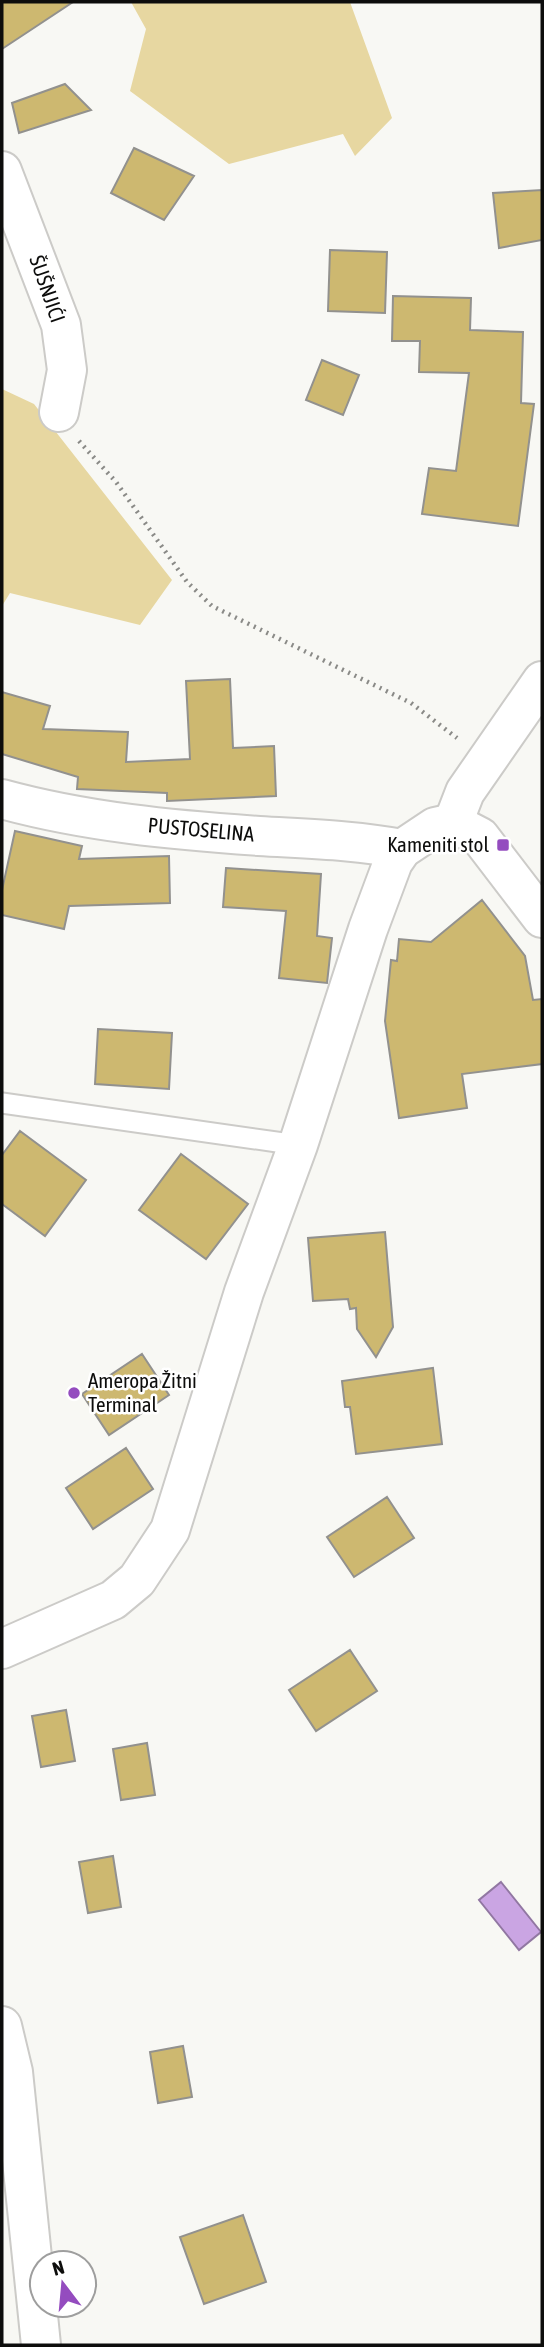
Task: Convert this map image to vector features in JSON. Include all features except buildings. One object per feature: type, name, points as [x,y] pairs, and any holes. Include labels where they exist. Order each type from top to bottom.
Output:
[{"type":"main road","name":"ŠUŠNJIĆI","points":[[2,171],[61,325],[67,370],[60,412]]},
{"type":"main road","points":[[453,823],[465,792],[542,681]]},
{"type":"main road","points":[[488,761],[542,732]]},
{"type":"main road","name":"PUSTOSELINA","points":[[2,799],[81,817],[170,829],[362,841],[402,849]]},
{"type":"main road","points":[[2,1649],[113,1601],[137,1580],[170,1530],[244,1293],[298,1145],[368,929],[393,862],[402,849],[435,827],[453,823],[480,837],[542,919]]},
{"type":"main road","points":[[2,2026],[13,2072],[41,2345]]},
{"type":"lane","points":[[2,1103],[298,1145]]},
{"type":"path","points":[[60,412],[73,433],[116,481],[187,582],[212,606],[411,703],[488,761]]},
{"type":"shaded area","points":[[131,2],[350,2],[392,118],[355,156],[343,134],[229,164],[130,91],[146,29]]},
{"type":"shaded area","points":[[2,389],[34,404],[172,580],[140,625],[10,593],[2,606]]},
{"type":"shaded area","points":[[501,1882],[541,1932],[519,1950],[479,1900]]},
{"type":"place","name":"Kameniti stol","points":[[503,845]]},
{"type":"place","name":"Ameropa Žitni Terminal","points":[[74,1393]]}]
